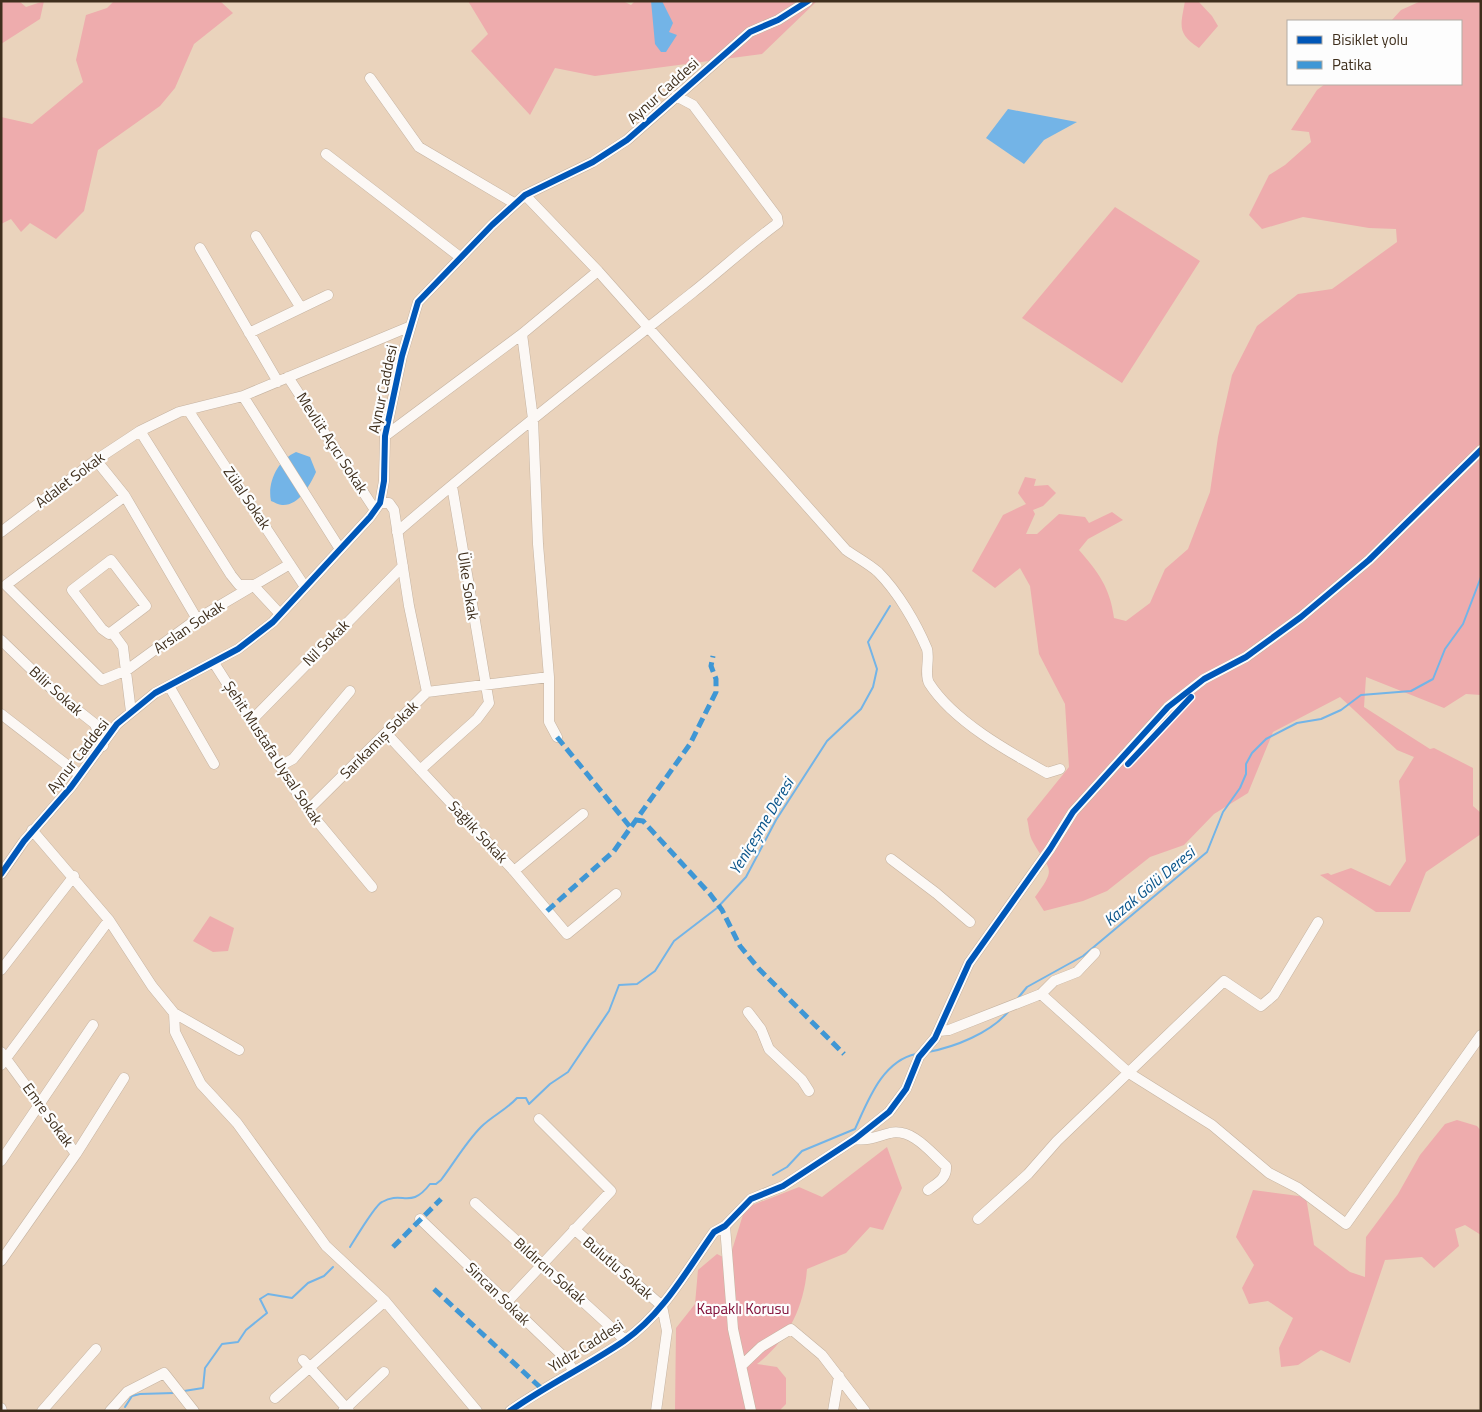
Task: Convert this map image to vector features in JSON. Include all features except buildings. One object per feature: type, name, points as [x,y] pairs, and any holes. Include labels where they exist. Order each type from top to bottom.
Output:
[{"type":"street","name":"Aynur Caddesi","points":[[1,874],[32,830],[80,775],[103,746],[117,724],[155,693],[238,649],[273,622],[377,506],[384,481],[384,436],[418,302],[514,203],[525,195],[592,162],[627,140],[750,32],[778,20],[808,1]]},
{"type":"street","points":[[370,78],[419,147],[514,203]]},
{"type":"street","points":[[427,692],[397,532],[533,419],[778,223],[777,216],[693,105],[676,96]]},
{"type":"street","points":[[326,154],[460,257]]},
{"type":"street","points":[[525,195],[598,271],[846,550],[877,572],[904,606],[922,639],[928,652],[928,681],[940,697],[962,719],[1027,762],[1047,773],[1060,769]]},
{"type":"street","points":[[256,236],[301,308]]},
{"type":"street","points":[[200,248],[278,382]]},
{"type":"street","points":[[384,436],[522,334],[598,271]]},
{"type":"street","points":[[249,332],[328,295]]},
{"type":"street","name":"Adalet Sokak","points":[[1,532],[96,460],[140,431],[178,412],[243,396],[411,326]]},
{"type":"street","points":[[522,334],[533,419],[538,544],[549,677],[549,722],[557,737]]},
{"type":"street","name":"Mevlüt Açıcı Sokak","points":[[288,377],[377,506],[389,503],[394,510],[397,532]]},
{"type":"street","points":[[243,396],[340,549]]},
{"type":"street","name":"Zülal Sokak","points":[[188,410],[305,587]]},
{"type":"street","points":[[140,431],[231,576],[239,585],[253,585],[280,614]]},
{"type":"street","name":"Yıldız Caddesi","points":[[517,1409],[573,1370],[625,1340],[662,1306],[714,1232],[725,1226],[736,1212],[751,1199],[783,1186],[855,1139],[889,1112],[906,1089],[919,1057],[939,1031],[969,963],[1050,849],[1073,812],[1168,707],[1204,678],[1246,656],[1316,604],[1369,560],[1481,450]]},
{"type":"street","points":[[96,460],[125,496],[198,619]]},
{"type":"street","name":"Ülke Sokak","points":[[420,770],[477,719],[489,703],[452,486]]},
{"type":"street","name":"Arslan Sokak","points":[[125,496],[6,585],[102,680],[127,670],[198,619],[290,564]]},
{"type":"street","points":[[111,560],[146,606],[112,632],[109,634],[102,629],[72,590],[111,560]]},
{"type":"street","name":"Nil Sokak","points":[[251,721],[403,566]]},
{"type":"street","points":[[112,632],[123,648],[131,712]]},
{"type":"street","name":"Bilir Sokak","points":[[1,640],[57,694],[94,724],[103,746]]},
{"type":"street","name":"Şehit Mustafa Uysal Sokak","points":[[214,663],[308,810],[372,887]]},
{"type":"street","name":"Sarıkamış Sokak","points":[[308,810],[427,692],[549,677]]},
{"type":"street","points":[[169,686],[214,764]]},
{"type":"street","points":[[280,766],[293,759],[350,691]]},
{"type":"street","points":[[1,714],[80,775]]},
{"type":"street","name":"Sağlık Sokak","points":[[386,733],[514,871],[566,934],[616,894]]},
{"type":"street","points":[[514,871],[583,814]]},
{"type":"street","points":[[32,830],[74,876],[109,920],[152,986],[174,1013],[239,1050]]},
{"type":"street","points":[[891,859],[970,922]]},
{"type":"street","points":[[1,970],[74,876]]},
{"type":"street","points":[[3,1059],[109,920]]},
{"type":"street","points":[[978,1219],[1028,1174],[1057,1141],[1224,981],[1261,1006],[1274,994],[1318,922]]},
{"type":"street","points":[[939,1031],[949,1030],[1041,994],[1054,981],[1077,972],[1095,953]]},
{"type":"street","points":[[1041,994],[1129,1072],[1216,1129],[1268,1174],[1298,1188],[1346,1224],[1481,1035]]},
{"type":"street","points":[[748,1012],[760,1029],[769,1049],[802,1080],[809,1091]]},
{"type":"street","points":[[174,1013],[175,1032],[201,1084],[237,1123],[326,1246],[385,1301],[477,1411]]},
{"type":"street","points":[[1,1161],[94,1025]]},
{"type":"street","name":"Emre Sokak","points":[[3,1059],[76,1154]]},
{"type":"street","points":[[1,1261],[76,1154],[124,1078]]},
{"type":"street","points":[[506,1303],[611,1191],[539,1119]]},
{"type":"street","points":[[855,1139],[864,1140],[892,1132],[907,1134],[920,1142],[946,1166],[946,1173],[942,1180],[928,1190]]},
{"type":"street","name":"Bıldırcın Sokak","points":[[475,1203],[625,1340]]},
{"type":"street","name":"Sincan Sokak","points":[[420,1219],[566,1359],[573,1370]]},
{"type":"street","points":[[725,1226],[733,1329],[751,1411]]},
{"type":"street","name":"Bulutlu Sokak","points":[[574,1229],[662,1306]]},
{"type":"street","points":[[275,1398],[306,1363],[385,1301]]},
{"type":"street","points":[[656,1411],[667,1331],[662,1306]]},
{"type":"street","points":[[741,1366],[761,1346],[791,1329],[822,1355],[865,1411]]},
{"type":"street","points":[[42,1411],[96,1349]]},
{"type":"street","points":[[306,1363],[346,1410],[384,1372]]},
{"type":"street","points":[[110,1411],[127,1392],[164,1373],[194,1411]]},
{"type":"street","points":[[833,1411],[839,1376]]},
{"type":"green space","points":[[1,1],[19,1],[26,7],[44,1],[40,19],[1,44]]},
{"type":"green space","points":[[114,1],[220,1],[233,13],[194,44],[175,88],[160,106],[98,150],[84,211],[56,239],[30,223],[21,232],[11,219],[1,224],[1,117],[32,124],[83,82],[76,60],[86,15],[107,8]]},
{"type":"green space","points":[[468,1],[623,1],[631,5],[635,1],[817,1],[762,54],[595,76],[555,68],[530,115],[471,51],[488,34]]},
{"type":"green space","points":[[1185,1],[1198,1],[1212,16],[1218,26],[1199,48],[1183,33],[1182,16]]},
{"type":"green space","points":[[1421,1],[1481,1],[1481,695],[1466,694],[1444,708],[1366,677],[1364,707],[1430,749],[1434,748],[1473,768],[1473,806],[1481,813],[1481,834],[1426,872],[1410,912],[1376,912],[1320,875],[1328,873],[1331,875],[1351,868],[1390,886],[1406,861],[1399,781],[1414,757],[1397,750],[1340,697],[1273,732],[1248,793],[1214,814],[1184,845],[1150,857],[1107,891],[1083,901],[1044,911],[1035,897],[1047,879],[1049,869],[1032,840],[1027,819],[1069,767],[1065,704],[1039,654],[1030,586],[1020,568],[995,588],[972,571],[1003,515],[1026,504],[1018,493],[1025,477],[1036,479],[1034,486],[1048,485],[1056,493],[1043,506],[1033,510],[1035,514],[1026,534],[1037,534],[1059,514],[1085,517],[1089,523],[1112,512],[1123,520],[1088,539],[1079,550],[1102,581],[1110,597],[1114,618],[1126,621],[1150,603],[1165,569],[1188,549],[1210,492],[1218,437],[1232,375],[1257,326],[1298,294],[1332,289],[1397,242],[1396,229],[1369,228],[1303,217],[1262,229],[1249,215],[1269,175],[1285,165],[1311,142],[1309,132],[1291,130],[1317,90],[1324,85],[1462,85],[1462,20],[1392,20],[1401,10]]},
{"type":"green space","points":[[1115,207],[1200,261],[1122,383],[1022,318]]},
{"type":"green space","points":[[210,916],[234,928],[228,951],[213,952],[193,941]]},
{"type":"green space","points":[[1457,1120],[1477,1126],[1481,1131],[1481,1235],[1465,1225],[1455,1229],[1459,1246],[1434,1268],[1422,1257],[1385,1260],[1350,1363],[1321,1350],[1298,1365],[1281,1367],[1279,1348],[1293,1318],[1268,1301],[1249,1304],[1242,1288],[1254,1265],[1236,1237],[1253,1190],[1306,1197],[1314,1245],[1350,1272],[1365,1277],[1366,1237],[1398,1194],[1420,1155],[1445,1124]]},
{"type":"green space","name":"Kapaklı Korusu","points":[[887,1147],[902,1188],[883,1230],[870,1227],[846,1253],[807,1269],[802,1297],[792,1322],[777,1345],[757,1364],[777,1367],[786,1378],[786,1404],[779,1411],[675,1411],[676,1328],[695,1304],[698,1270],[717,1254],[729,1260],[745,1208],[799,1187],[822,1197]]},
{"type":"water","points":[[651,1],[662,1],[673,23],[669,32],[677,35],[666,52],[661,52],[655,44]]},
{"type":"water","points":[[1008,109],[1077,122],[1044,140],[1024,164],[986,138]]},
{"type":"water","points":[[296,452],[310,457],[316,472],[299,498],[294,502],[279,505],[271,501],[272,479],[284,460]]},
{"type":"waterway","name":"Kazak Gölü Deresi","points":[[1018,998],[1027,987],[1083,956],[1207,852],[1223,812],[1240,788],[1246,774],[1246,764],[1252,753],[1266,739],[1297,723],[1321,719],[1341,710],[1361,695],[1411,691],[1433,679],[1445,649],[1463,624],[1481,577]]},
{"type":"waterway","name":"Yeniçeşme Deresi","points":[[350,1247],[379,1204],[389,1199],[412,1198],[423,1192],[430,1184],[436,1184],[441,1180],[470,1139],[485,1123],[517,1098],[526,1098],[529,1104],[550,1084],[568,1072],[609,1011],[619,985],[637,984],[655,971],[674,941],[717,908],[746,877],[776,820],[827,741],[861,709],[873,687],[877,669],[868,642],[890,606]]},
{"type":"waterway","name":"Kazak Gölü Deresi","points":[[928,1052],[949,1047],[982,1033],[1001,1020],[1008,1012]]},
{"type":"waterway","name":"Kazak Gölü Deresi","points":[[773,1175],[787,1167],[802,1151],[855,1129],[871,1095],[885,1073],[904,1058],[916,1054]]},
{"type":"waterway","name":"Yeniçeşme Deresi","points":[[184,1391],[203,1388],[205,1368],[222,1344],[238,1342],[246,1330],[267,1313],[260,1299],[268,1294],[292,1298],[308,1283],[324,1276],[333,1267]]},
{"type":"waterway","name":"Yeniçeşme Deresi","points":[[125,1407],[132,1396],[174,1393]]},
{"type":"marked path","points":[[547,911],[614,851],[690,744],[716,692],[716,679],[711,666],[713,656]]},
{"type":"marked path","points":[[557,737],[631,828]]},
{"type":"marked path","points":[[636,820],[643,821],[710,894],[722,910],[740,946],[759,969],[844,1054]]},
{"type":"marked path","points":[[393,1247],[441,1199]]},
{"type":"marked path","points":[[434,1289],[542,1389]]},
{"type":"cycle path","points":[[1,874],[24,841],[71,787],[117,724],[155,693],[238,649],[273,622],[370,517],[380,503],[384,481],[385,436],[402,356],[418,302],[492,225],[525,195],[593,162],[627,140],[750,32],[778,20],[808,1]]},
{"type":"cycle path","points":[[510,1411],[610,1350],[638,1330],[674,1291],[714,1232],[725,1226],[751,1199],[783,1186],[855,1139],[889,1112],[906,1089],[919,1057],[935,1038],[969,963],[1050,849],[1073,812],[1168,707],[1204,679],[1246,657],[1301,617],[1369,560],[1481,450]]},
{"type":"cycle path","points":[[1128,764],[1191,697]]}]
